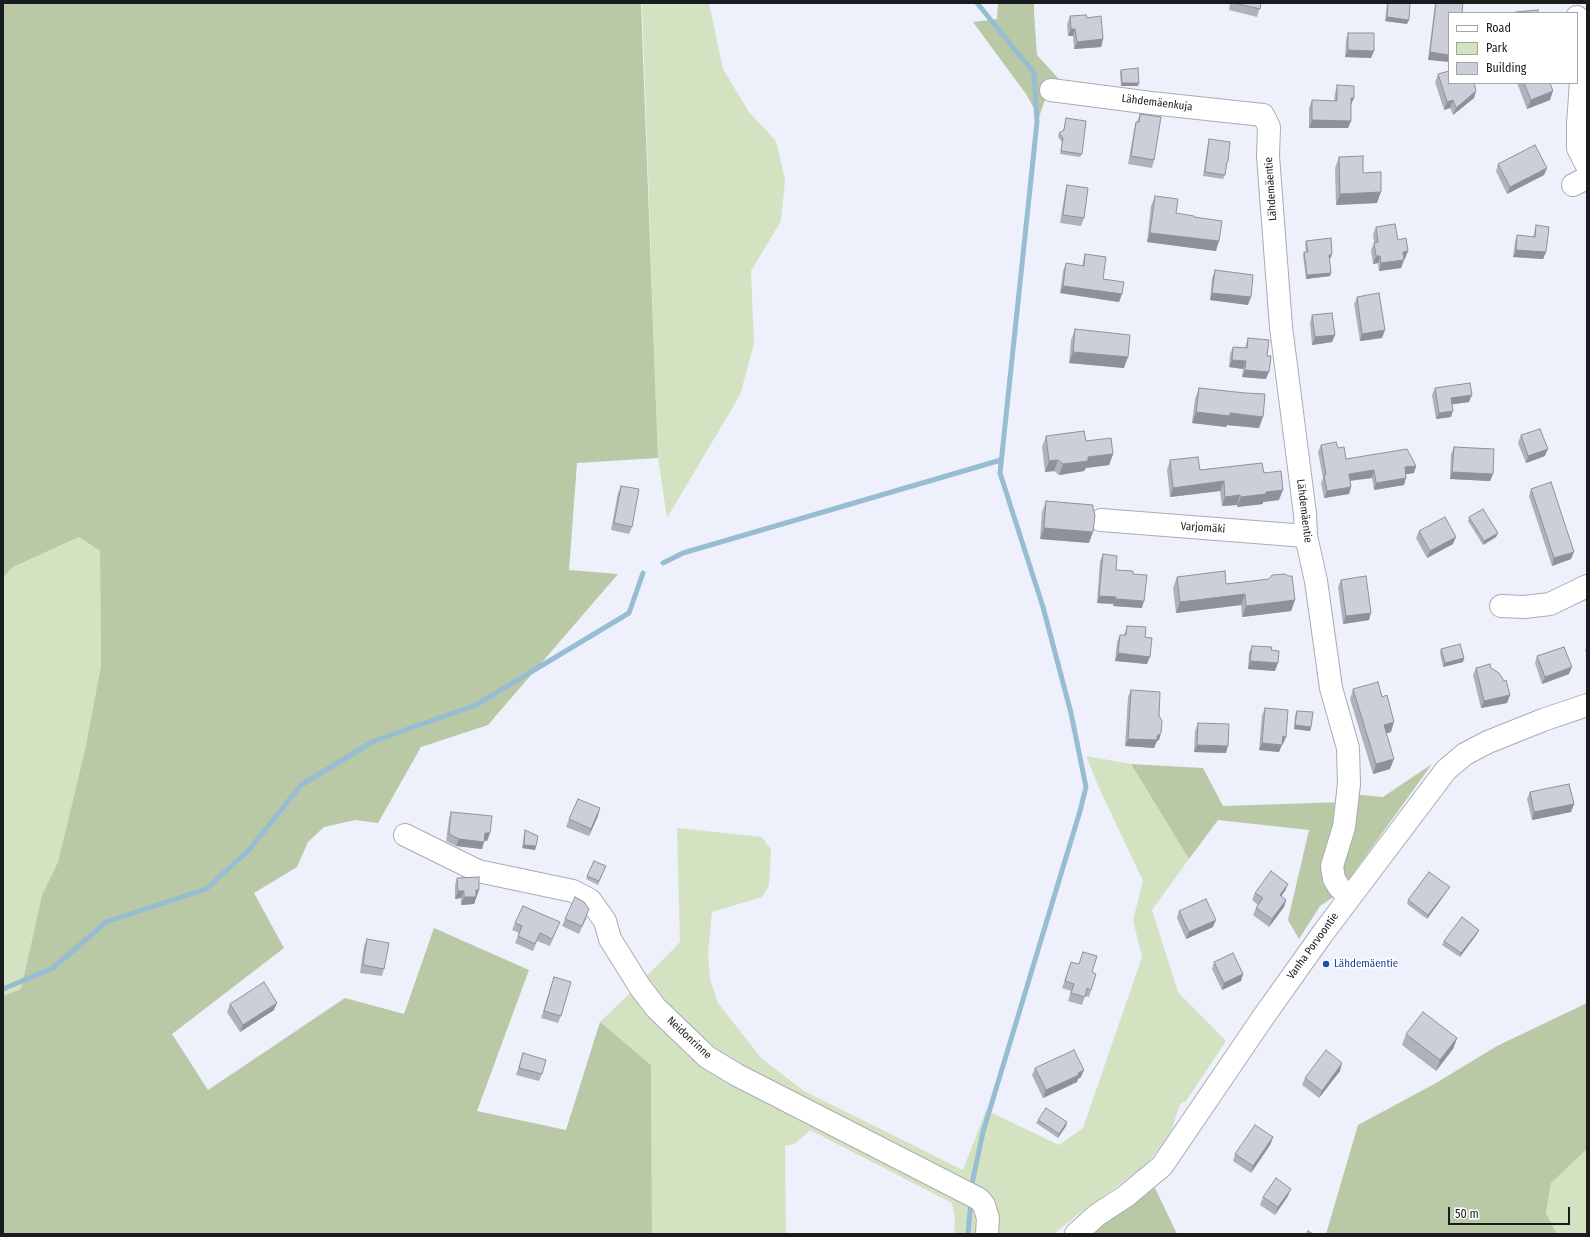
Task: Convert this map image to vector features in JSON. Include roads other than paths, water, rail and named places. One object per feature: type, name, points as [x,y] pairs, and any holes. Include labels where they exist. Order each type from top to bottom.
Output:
[{"type":"street","points":[[1564,3],[1572,12]]},
{"type":"street","points":[[1578,20],[1584,39],[1578,124],[1578,148],[1587,166]]},
{"type":"street","name":"Lähdemäenkuja","points":[[1051,90],[1150,103],[1263,115]]},
{"type":"street","name":"Lähdemäentie","points":[[1263,115],[1269,127],[1268,156],[1281,327],[1305,514],[1306,536],[1316,581],[1331,688],[1348,748],[1350,784],[1344,827],[1332,866],[1334,879],[1339,887],[1349,897]]},
{"type":"street","name":"Varjomäki","points":[[1100,520],[1306,536]]},
{"type":"street","points":[[1501,606],[1524,607],[1550,604],[1587,586]]},
{"type":"street","name":"Vanha Porvoontie","points":[[1076,1234],[1097,1214],[1126,1196],[1162,1166],[1264,1016],[1349,897],[1446,770],[1465,754],[1488,742],[1543,720],[1587,705]]},
{"type":"street","name":"Neidonrinne","points":[[405,835],[478,870],[573,891],[590,900],[605,920],[610,939],[640,987],[656,1008],[707,1057],[737,1075],[979,1200],[984,1205],[988,1218],[987,1234]]},
{"type":"waterway","points":[[971,1188],[983,1132],[1086,787],[1071,713],[1043,607],[1000,473],[1037,122],[1034,73],[977,3]]},
{"type":"waterway","points":[[663,563],[683,553],[1001,460]]},
{"type":"waterway","points":[[3,989],[53,968],[106,922],[206,889],[248,851],[301,785],[374,741],[476,705],[629,613],[643,573]]},
{"type":"waterway","points":[[968,1234],[971,1201]]},
{"type":"place","name":"Lähdemäentie","points":[[1326,964]]}]
